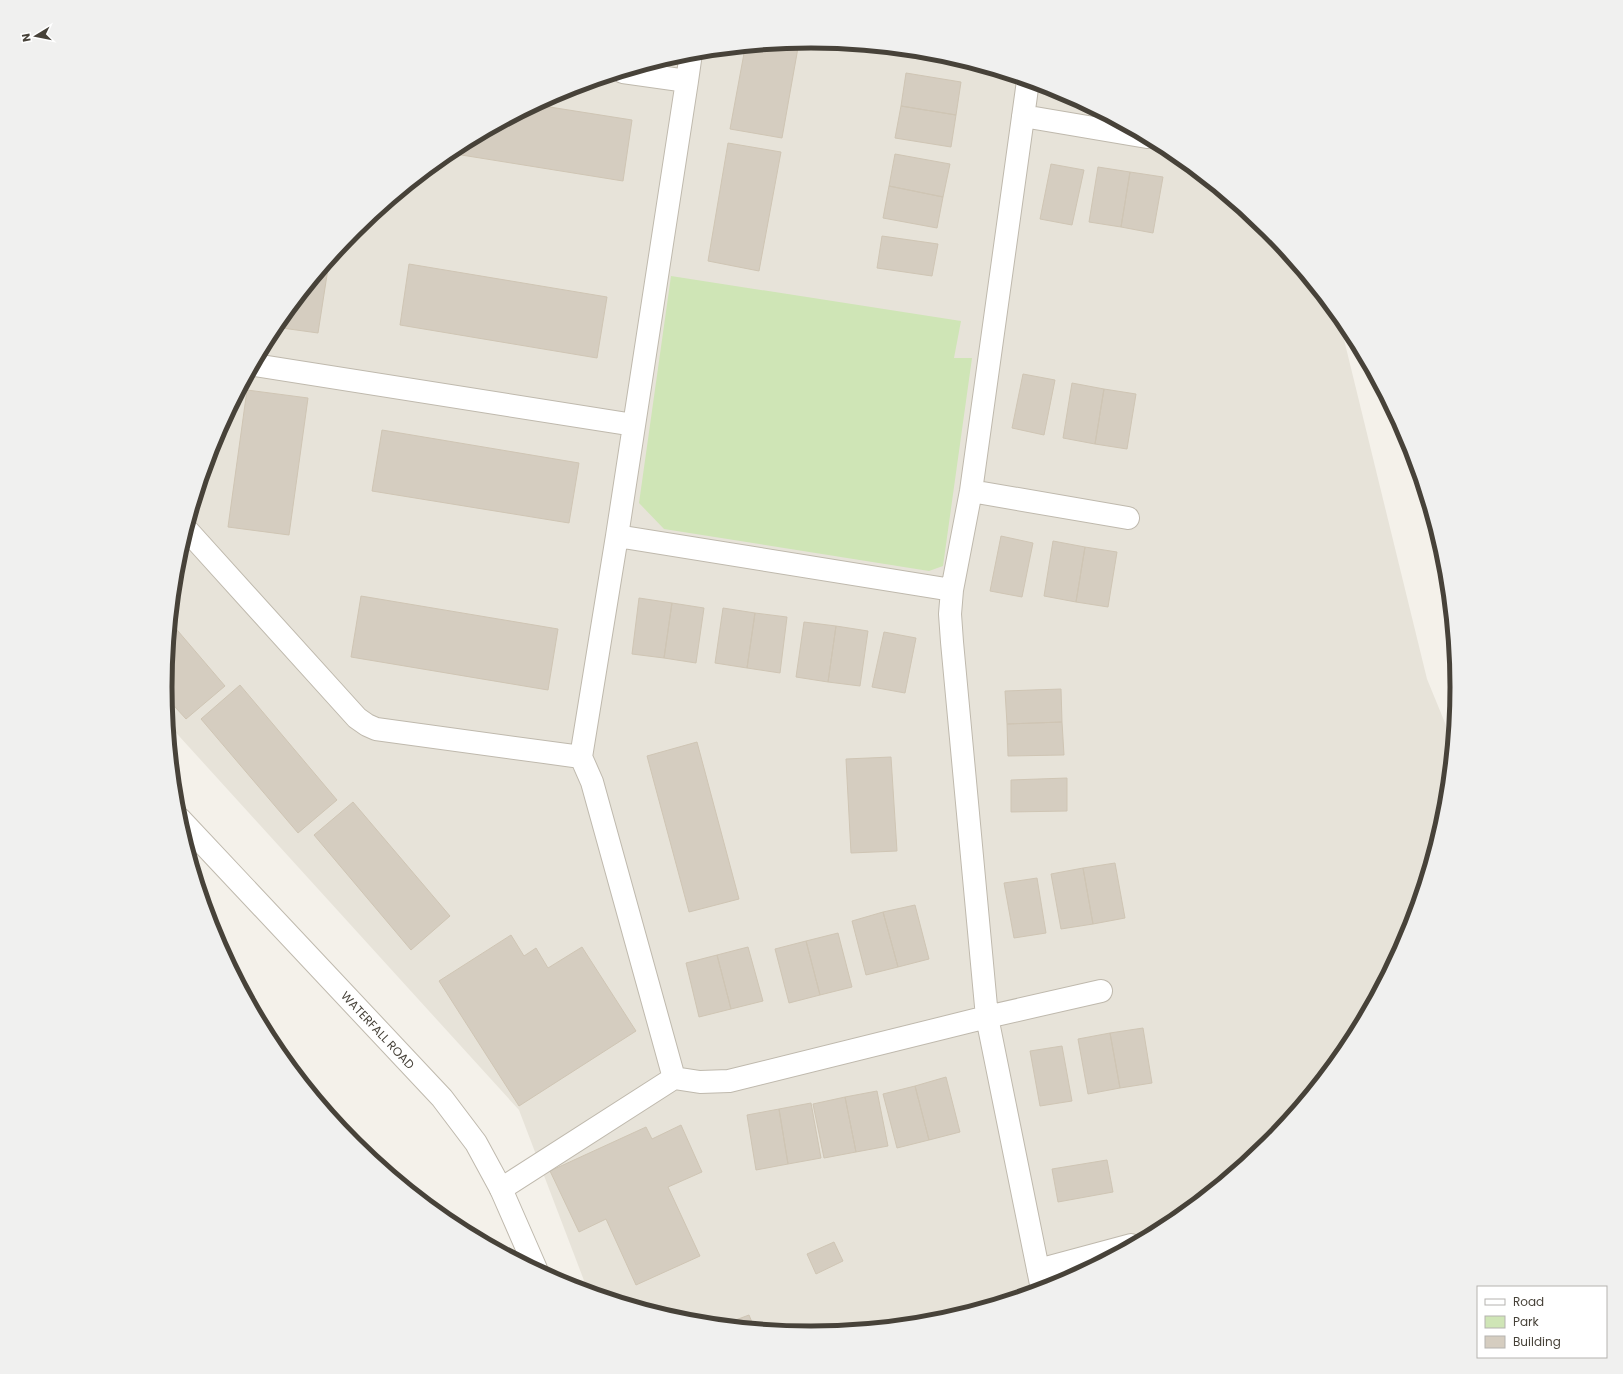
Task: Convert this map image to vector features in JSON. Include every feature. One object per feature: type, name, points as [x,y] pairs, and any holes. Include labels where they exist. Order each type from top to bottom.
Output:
[{"type":"street","points":[[674,1078],[592,782],[581,757],[617,536],[690,59]]},
{"type":"street","points":[[634,74],[687,81]]},
{"type":"street","points":[[1027,86],[971,490],[952,590],[950,614],[951,636],[986,1017],[1040,1279],[1101,1256]]},
{"type":"street","points":[[1023,116],[1132,134]]},
{"type":"street","points":[[259,366],[634,425]]},
{"type":"street","points":[[971,490],[1128,518]]},
{"type":"street","points":[[191,535],[357,718],[367,725],[376,729],[581,757]]},
{"type":"street","points":[[617,536],[952,590]]},
{"type":"street","name":"WATERFALL ROAD","points":[[189,828],[442,1098],[476,1143],[501,1189],[533,1262]]},
{"type":"street","points":[[501,1189],[674,1078],[700,1082],[729,1081],[986,1017],[1101,991]]},
{"type":"shaded area","points":[[812,48],[853,49],[895,53],[936,60],[1017,82],[1056,97],[1094,114],[1167,156],[1233,207],[1263,235],[1292,266],[1342,330],[1427,679],[1449,732],[1445,770],[1438,812],[1429,852],[1417,892],[1402,932],[1385,970],[1365,1007],[1343,1042],[1292,1108],[1263,1139],[1233,1167],[1200,1194],[1167,1218],[1131,1240],[1094,1260],[1017,1292],[936,1314],[895,1321],[853,1325],[770,1325],[728,1321],[687,1314],[646,1304],[585,1284],[519,1110],[174,731],[172,687],[174,645],[178,604],[194,522],[206,482],[221,442],[238,404],[258,367],[280,332],[331,266],[360,235],[390,207],[456,156],[529,114],[567,97],[606,82],[687,60],[728,53],[770,49]]},
{"type":"green space","points":[[671,276],[961,321],[954,358],[972,358],[943,566],[929,571],[664,529],[639,503]]},
{"type":"building","points":[[798,48],[782,138],[730,129],[744,51]]},
{"type":"building","points":[[907,55],[958,65],[907,57]]},
{"type":"building","points":[[906,73],[961,82],[956,115],[901,106]]},
{"type":"building","points":[[546,106],[632,120],[623,181],[458,155],[492,134]]},
{"type":"building","points":[[901,106],[956,115],[951,147],[895,138]]},
{"type":"building","points":[[728,143],[781,152],[759,271],[708,261]]},
{"type":"building","points":[[895,154],[950,164],[943,197],[889,186]]},
{"type":"building","points":[[1051,164],[1084,170],[1072,225],[1040,219]]},
{"type":"building","points":[[1098,167],[1130,172],[1121,227],[1089,222]]},
{"type":"building","points":[[1130,172],[1163,177],[1153,233],[1121,227]]},
{"type":"building","points":[[889,186],[943,197],[937,228],[883,218]]},
{"type":"building","points":[[882,236],[938,244],[932,276],[877,268]]},
{"type":"building","points":[[409,264],[607,297],[597,358],[400,325]]},
{"type":"building","points":[[328,270],[318,333],[283,328]]},
{"type":"building","points":[[1023,374],[1055,380],[1044,435],[1012,428]]},
{"type":"building","points":[[1072,383],[1104,389],[1095,444],[1063,438]]},
{"type":"building","points":[[1104,389],[1136,394],[1127,449],[1095,444]]},
{"type":"building","points":[[247,390],[308,398],[289,535],[228,527]]},
{"type":"building","points":[[382,430],[579,463],[569,523],[372,491]]},
{"type":"building","points":[[1001,536],[1033,543],[1022,597],[990,591]]},
{"type":"building","points":[[1053,541],[1085,547],[1076,602],[1044,596]]},
{"type":"building","points":[[1085,547],[1117,552],[1108,607],[1076,602]]},
{"type":"building","points":[[361,596],[558,629],[548,690],[351,657]]},
{"type":"building","points":[[639,598],[672,603],[664,658],[632,654]]},
{"type":"building","points":[[672,603],[704,608],[696,663],[664,658]]},
{"type":"building","points":[[723,608],[755,613],[747,668],[715,663]]},
{"type":"building","points":[[755,613],[787,617],[780,673],[747,668]]},
{"type":"building","points":[[804,622],[836,626],[828,682],[796,677]]},
{"type":"building","points":[[836,626],[868,631],[860,686],[828,682]]},
{"type":"building","points":[[176,628],[225,686],[186,719],[173,705],[172,687]]},
{"type":"building","points":[[884,632],[916,638],[905,693],[872,687]]},
{"type":"building","points":[[240,685],[337,800],[298,833],[201,719]]},
{"type":"building","points":[[1061,689],[1062,722],[1007,724],[1005,691]]},
{"type":"building","points":[[1062,722],[1064,755],[1008,756],[1007,724]]},
{"type":"building","points":[[697,742],[739,899],[689,912],[647,756]]},
{"type":"building","points":[[891,757],[897,851],[851,853],[846,759]]},
{"type":"building","points":[[1067,778],[1067,811],[1011,812],[1011,780]]},
{"type":"building","points":[[353,802],[450,916],[411,950],[314,835]]},
{"type":"building","points":[[1115,863],[1125,918],[1093,924],[1083,868]]},
{"type":"building","points":[[1083,868],[1093,924],[1061,929],[1051,874]]},
{"type":"building","points":[[1037,878],[1046,933],[1014,938],[1004,883]]},
{"type":"building","points":[[915,905],[929,959],[898,967],[883,912]]},
{"type":"building","points":[[883,912],[898,967],[866,975],[852,921]]},
{"type":"building","points":[[838,933],[852,987],[820,995],[806,941]]},
{"type":"building","points":[[511,935],[524,956],[536,948],[548,968],[582,947],[636,1031],[519,1106],[439,981]]},
{"type":"building","points":[[806,941],[820,995],[789,1003],[775,949]]},
{"type":"building","points":[[748,947],[763,1001],[731,1009],[717,955]]},
{"type":"building","points":[[717,955],[731,1009],[699,1017],[686,963]]},
{"type":"building","points":[[1143,1028],[1152,1083],[1120,1088],[1110,1033]]},
{"type":"building","points":[[1110,1033],[1120,1088],[1088,1094],[1078,1039]]},
{"type":"building","points":[[1062,1046],[1072,1101],[1040,1106],[1030,1051]]},
{"type":"building","points":[[946,1077],[960,1132],[929,1140],[915,1086]]},
{"type":"building","points":[[915,1086],[929,1140],[897,1148],[883,1094]]},
{"type":"building","points":[[877,1091],[888,1146],[856,1152],[845,1097]]},
{"type":"building","points":[[845,1097],[856,1152],[824,1158],[813,1104]]},
{"type":"building","points":[[811,1103],[821,1158],[788,1164],[779,1109]]},
{"type":"building","points":[[779,1109],[788,1164],[756,1170],[747,1115]]},
{"type":"building","points":[[681,1125],[702,1172],[668,1187],[700,1256],[636,1285],[606,1219],[579,1232],[550,1171],[646,1127],[652,1139]]},
{"type":"building","points":[[1107,1160],[1113,1192],[1058,1202],[1052,1169]]},
{"type":"building","points":[[834,1242],[843,1261],[816,1274],[807,1254]]},
{"type":"building","points":[[749,1315],[752,1323],[732,1321]]}]
